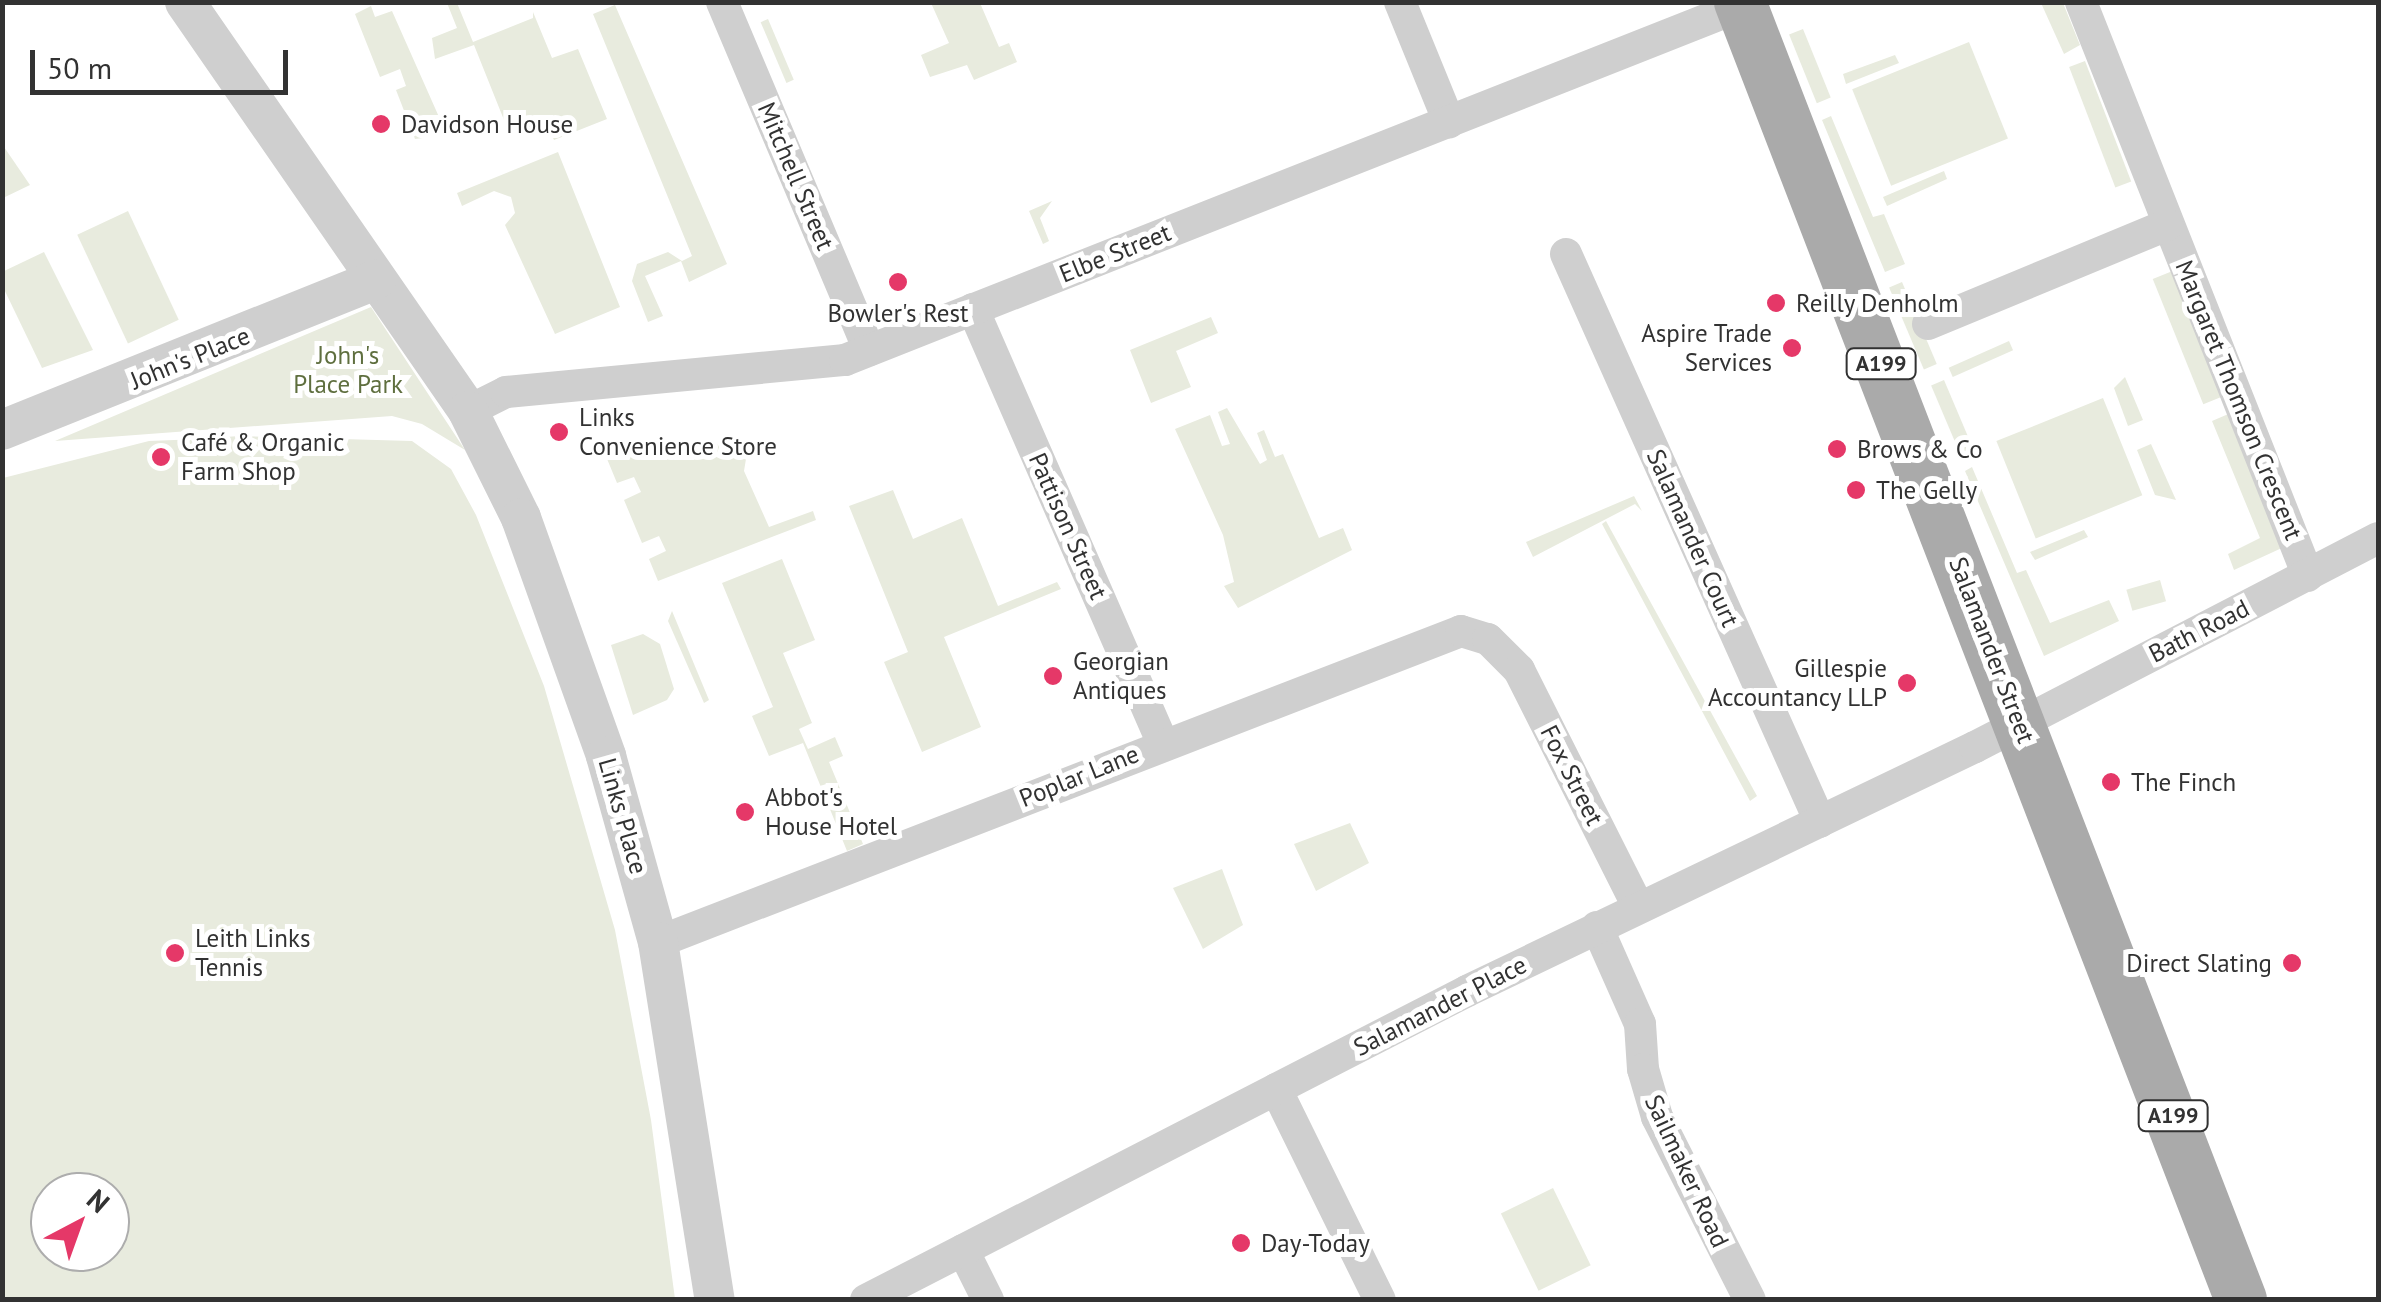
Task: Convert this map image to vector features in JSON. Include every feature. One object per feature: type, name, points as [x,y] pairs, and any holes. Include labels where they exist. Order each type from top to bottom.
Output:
[{"type":"main road","name":"Salamander Street","points":[[1740,4],[2242,1300]]},
{"type":"street","name":"Links Place","points":[[185,2],[468,411],[552,599],[606,756],[658,942],[714,1300]]},
{"type":"street","name":"Mitchell Street","points":[[722,2],[869,350]]},
{"type":"street","points":[[1400,2],[1448,122]]},
{"type":"street","name":"Margaret Thomson Crescent","points":[[2081,2],[2308,576]]},
{"type":"street","name":"Elbe Street","points":[[468,411],[506,392],[829,363],[1740,4]]},
{"type":"street","points":[[1928,324],[2167,225]]},
{"type":"street","name":"Salamander Court","points":[[1566,254],[1820,822]]},
{"type":"street","name":"John's Place","points":[[2,430],[376,280]]},
{"type":"street","name":"Pattison Street","points":[[973,309],[1163,744]]},
{"type":"street","name":"Bath Road","points":[[2020,722],[2378,538]]},
{"type":"street","name":"Poplar Lane","points":[[658,942],[1446,632],[1474,633],[1500,648]]},
{"type":"street","name":"Fox Street","points":[[1500,648],[1519,670],[1638,907]]},
{"type":"street","name":"Salamander Place","points":[[866,1300],[1597,927],[2020,722]]},
{"type":"street","name":"Sailmaker Road","points":[[1597,927],[1640,1024],[1643,1069],[1657,1118],[1750,1300]]},
{"type":"street","points":[[1276,1089],[1380,1300]]},
{"type":"street","points":[[963,1250],[988,1300]]},
{"type":"green space","points":[[447,3],[457,3],[473,42],[533,18],[533,12],[552,58],[578,49],[607,119],[554,140],[545,121],[510,135],[474,45],[435,59],[432,38],[457,28]]},
{"type":"green space","points":[[931,3],[980,3],[999,47],[1009,43],[1017,62],[974,80],[967,65],[930,77],[921,55],[949,43]]},
{"type":"green space","points":[[2041,3],[2063,3],[2080,45],[2064,54]]},
{"type":"green space","points":[[615,5],[727,264],[689,282],[681,261],[645,276],[663,316],[648,322],[632,281],[637,264],[668,252],[682,261],[692,256],[593,14]]},
{"type":"green space","points":[[371,6],[375,17],[392,11],[447,135],[415,139],[396,90],[406,86],[400,69],[380,77],[355,14]]},
{"type":"green space","points":[[768,19],[794,80],[786,83],[761,22]]},
{"type":"green space","points":[[1803,29],[1831,98],[1817,103],[1789,35]]},
{"type":"green space","points":[[1969,42],[2008,138],[1891,186],[1852,89]]},
{"type":"green space","points":[[1895,55],[1899,63],[1846,84],[1843,74]]},
{"type":"green space","points":[[2085,61],[2131,181],[2115,188],[2069,67]]},
{"type":"green space","points":[[1831,116],[1873,217],[1884,214],[1905,264],[1885,272],[1822,120]]},
{"type":"green space","points":[[2,144],[30,185],[3,198],[2,198]]},
{"type":"green space","points":[[558,152],[620,307],[555,334],[505,225],[515,213],[511,197],[494,191],[462,206],[457,193]]},
{"type":"green space","points":[[1944,171],[1947,179],[1887,206],[1883,197]]},
{"type":"green space","points":[[1052,201],[1040,218],[1049,241],[1043,244],[1029,211]]},
{"type":"green space","points":[[128,211],[179,320],[128,343],[77,235]]},
{"type":"green space","points":[[44,252],[93,350],[42,368],[3,287],[2,272]]},
{"type":"green space","points":[[2175,270],[2226,395],[2203,404],[2153,279]]},
{"type":"green space","points":[[1902,282],[1937,364],[1924,369],[1889,287]]},
{"type":"green space","name":"John's Place Park","points":[[371,307],[465,450],[422,424],[392,416],[55,441]]},
{"type":"green space","points":[[1211,317],[1218,333],[1176,351],[1191,387],[1151,403],[1130,350]]},
{"type":"green space","points":[[2009,341],[2013,350],[1953,377],[1949,368]]},
{"type":"green space","points":[[2125,377],[2143,420],[2128,426],[2114,388]]},
{"type":"green space","points":[[1944,380],[1974,450],[1961,455],[1931,385]]},
{"type":"green space","points":[[2103,398],[2142,495],[2036,538],[1996,441]]},
{"type":"green space","points":[[1227,408],[1260,464],[1267,460],[1257,433],[1264,430],[1275,457],[1283,454],[1319,538],[1343,528],[1352,550],[1238,608],[1224,586],[1234,582],[1223,535],[1175,429],[1210,415],[1222,446],[1230,444],[1218,412]]},
{"type":"green space","points":[[2233,412],[2284,547],[2234,570],[2228,554],[2260,538],[2212,421]]},
{"type":"green space","points":[[239,436],[412,441],[451,469],[476,515],[544,686],[615,930],[651,1120],[675,1299],[3,1299],[3,478],[149,441],[200,439],[202,448],[210,448],[213,438]]},
{"type":"green space","points":[[737,442],[748,447],[744,471],[769,527],[813,511],[816,520],[658,581],[649,559],[666,551],[659,536],[642,543],[624,500],[641,492],[634,477],[617,483],[605,454]]},
{"type":"green space","points":[[2151,444],[2176,500],[2155,495],[2137,450]]},
{"type":"green space","points":[[1972,467],[2017,573],[2026,570],[2050,623],[2109,600],[2119,621],[2044,656],[1965,471]]},
{"type":"green space","points":[[893,490],[913,539],[962,518],[998,606],[1057,582],[1061,589],[944,637],[981,727],[922,752],[884,662],[908,652],[849,506]]},
{"type":"green space","points":[[1634,496],[1642,511],[1635,504],[1533,557],[1526,542]]},
{"type":"green space","points":[[1606,521],[1757,796],[1750,801],[1602,524]]},
{"type":"green space","points":[[2084,530],[2088,537],[2035,560],[2030,552]]},
{"type":"green space","points":[[782,559],[815,640],[783,653],[812,723],[799,729],[808,749],[835,737],[843,756],[829,762],[863,844],[847,851],[803,743],[769,756],[752,716],[773,707],[722,583]]},
{"type":"green space","points":[[2160,580],[2166,601],[2132,611],[2126,590]]},
{"type":"green space","points":[[672,611],[709,700],[704,703],[668,621]]},
{"type":"green space","points":[[643,634],[660,644],[674,689],[667,700],[633,715],[611,645]]},
{"type":"green space","points":[[1350,823],[1369,863],[1316,891],[1294,844]]},
{"type":"green space","points":[[1222,869],[1243,925],[1203,949],[1173,888]]},
{"type":"green space","points":[[1553,1188],[1591,1265],[1539,1291],[1501,1213]]},
{"type":"place","name":"Davidson House","points":[[381,124]]},
{"type":"place","name":"Bowler's Rest","points":[[898,282]]},
{"type":"place","name":"Reilly Denholm","points":[[1776,303]]},
{"type":"place","name":"Aspire Trade Services","points":[[1792,348]]},
{"type":"place","name":"Links Convenience Store","points":[[559,432]]},
{"type":"place","name":"Brows & Co","points":[[1837,449]]},
{"type":"place","name":"Café & Organic Farm Shop","points":[[161,457]]},
{"type":"place","name":"The Gelly","points":[[1856,490]]},
{"type":"place","name":"Georgian Antiques","points":[[1053,676]]},
{"type":"place","name":"Gillespie Accountancy LLP","points":[[1907,683]]},
{"type":"place","name":"The Finch","points":[[2111,782]]},
{"type":"place","name":"Abbot's House Hotel","points":[[745,812]]},
{"type":"place","name":"Leith Links Tennis","points":[[175,953]]},
{"type":"place","name":"Direct Slating","points":[[2292,963]]},
{"type":"place","name":"Day-Today","points":[[1241,1243]]}]
